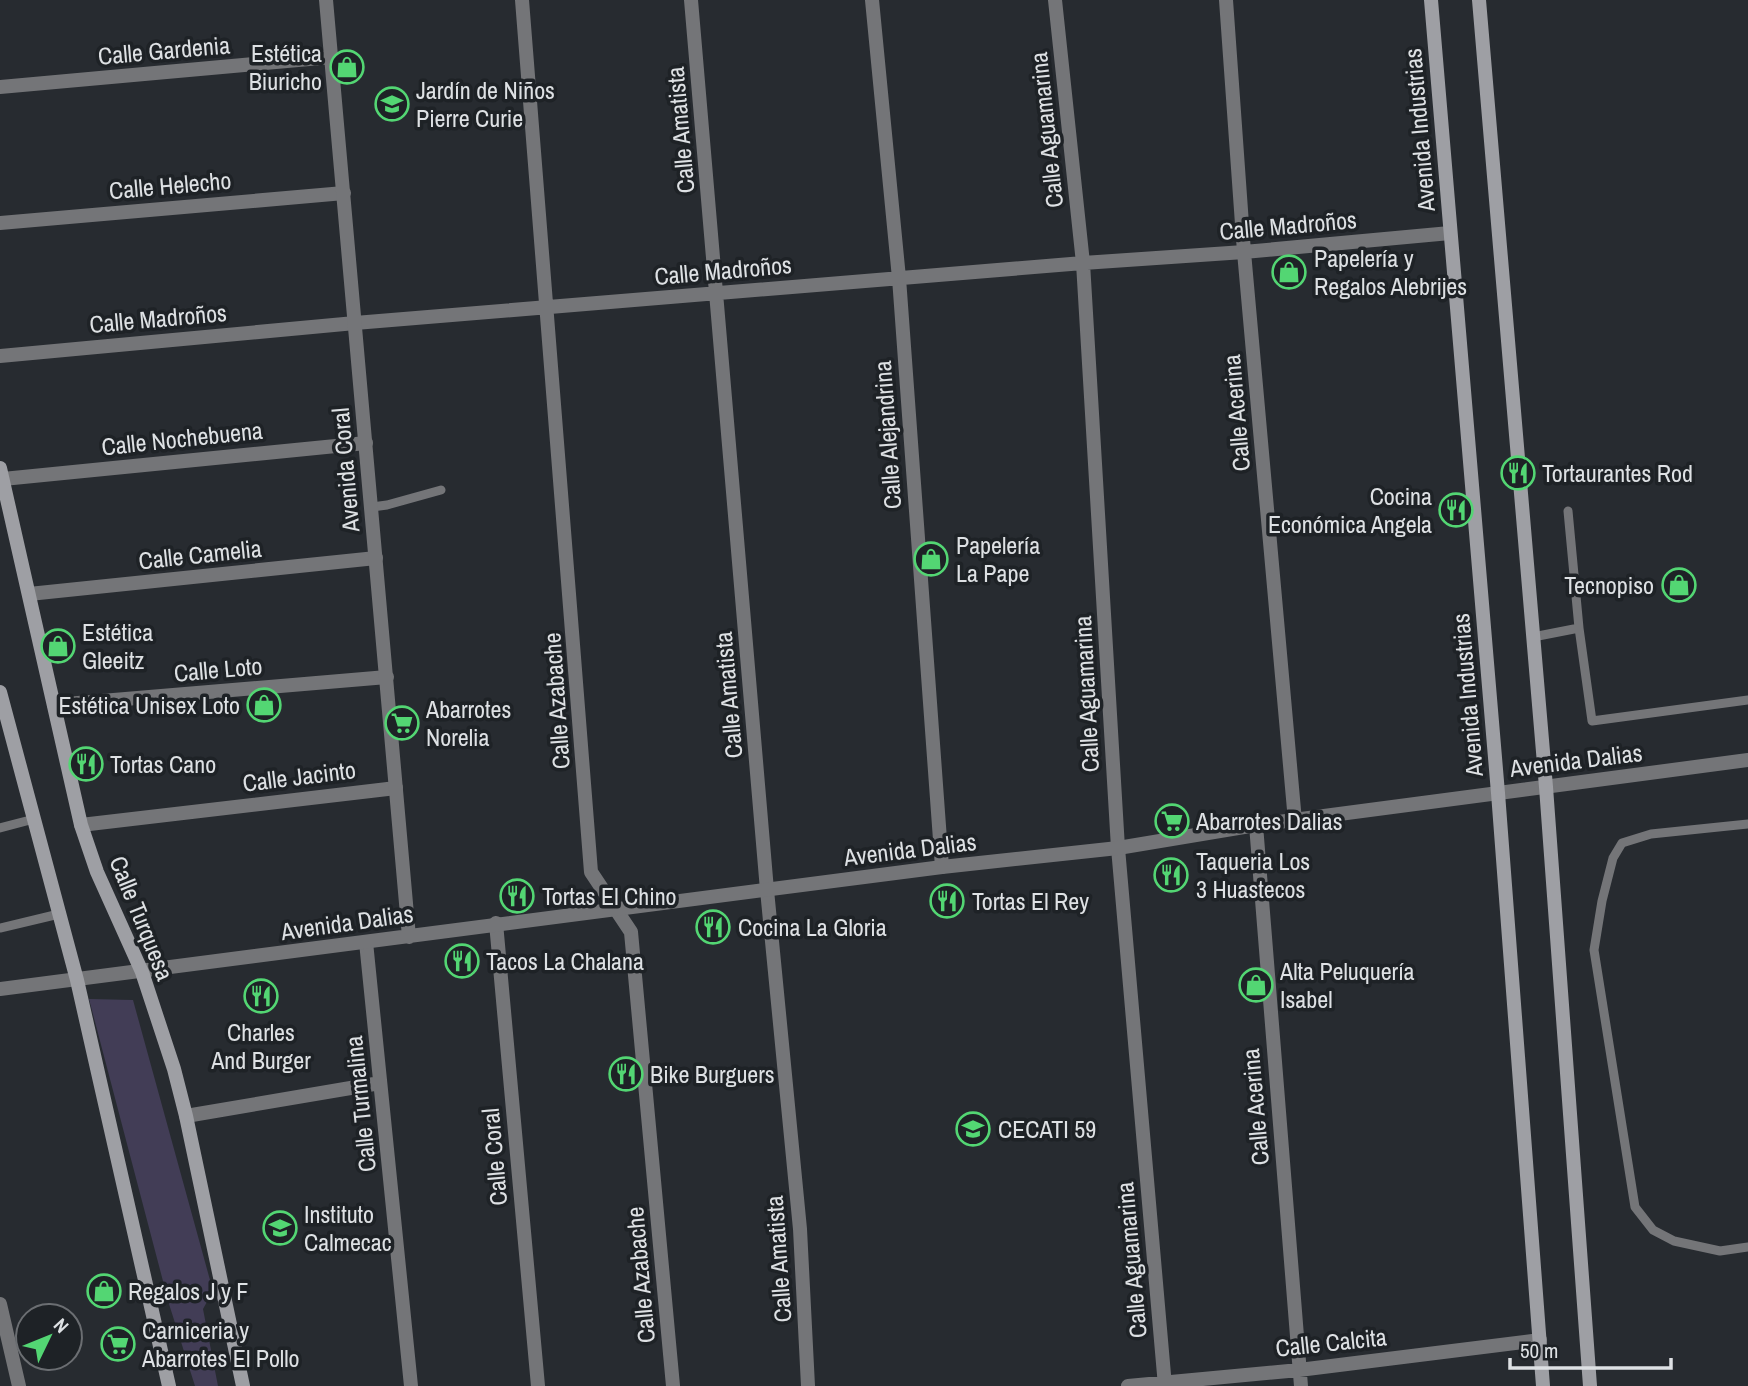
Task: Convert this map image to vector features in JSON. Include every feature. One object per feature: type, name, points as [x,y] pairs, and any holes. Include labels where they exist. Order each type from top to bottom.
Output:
[{"type":"main road","name":"Avenida Industrias","points":[[1431,0],[1499,793],[1544,1386]]},
{"type":"main road","points":[[1479,0],[1546,787],[1590,1386]]},
{"type":"main road","name":"Calle Turquesa","points":[[1,473],[81,825],[97,872],[142,972],[174,1069],[243,1386]]},
{"type":"main road","points":[[1,699],[77,980],[169,1386]]},
{"type":"street","name":"Avenida Coral","points":[[326,0],[409,937]]},
{"type":"street","name":"Calle Azabache","points":[[522,0],[592,872],[631,932],[673,1386]]},
{"type":"street","name":"Calle Amatista","points":[[691,0],[767,890],[800,1229],[808,1386]]},
{"type":"street","name":"Calle Alejandrina","points":[[872,0],[899,278],[942,867]]},
{"type":"street","name":"Calle Aguamarina","points":[[1055,0],[1083,263],[1118,848],[1165,1384]]},
{"type":"street","name":"Calle Acerina","points":[[1226,0],[1244,252],[1295,821]]},
{"type":"street","name":"Calle Gardenia","points":[[0,88],[332,57]]},
{"type":"street","name":"Calle Helecho","points":[[0,223],[344,193]]},
{"type":"street","name":"Calle Madroños","points":[[0,356],[355,323],[1450,233]]},
{"type":"street","name":"Calle Nochebuena","points":[[1,473],[366,443]]},
{"type":"street","name":"Calle Camelia","points":[[29,594],[376,558]]},
{"type":"street","name":"Calle Loto","points":[[54,705],[387,677]]},
{"type":"street","name":"Avenida Dalias","points":[[0,989],[409,937],[496,923],[942,867],[1118,848],[1256,825],[1748,760]]},
{"type":"street","name":"Calle Jacinto","points":[[81,825],[397,788]]},
{"type":"street","name":"Calle Acerina","points":[[1256,825],[1301,1386]]},
{"type":"street","name":"Calle Coral","points":[[496,923],[538,1386]]},
{"type":"street","name":"Calle Turmalina","points":[[366,942],[411,1386]]},
{"type":"street","points":[[186,1116],[380,1083]]},
{"type":"street","points":[[0,1304],[19,1386]]},
{"type":"street","name":"Calle Calcita","points":[[1128,1386],[1299,1370],[1540,1340]]},
{"type":"lane","points":[[372,507],[441,490]]},
{"type":"lane","points":[[1568,511],[1579,628],[1592,721],[1748,701]]},
{"type":"lane","points":[[1533,637],[1579,628]]},
{"type":"lane","points":[[0,828],[34,819]]},
{"type":"lane","points":[[1748,824],[1651,834],[1622,843],[1613,858],[1594,950],[1634,1207],[1653,1230],[1674,1241],[1720,1251],[1748,1247]]},
{"type":"lane","points":[[0,928],[59,914]]},
{"type":"shaded area","points":[[89,999],[133,1000],[213,1291],[203,1309],[218,1386],[195,1386],[169,1304]]},
{"type":"place","name":"Estética Biuricho","points":[[347,67]]},
{"type":"place","name":"Jardín de Niños Pierre Curie","points":[[392,104]]},
{"type":"place","name":"Papelería y Regalos Alebrijes","points":[[1289,272]]},
{"type":"place","name":"Tortaurantes Rod","points":[[1518,473]]},
{"type":"place","name":"Cocina Económica Angela","points":[[1456,510]]},
{"type":"place","name":"Papelería La Pape","points":[[931,559]]},
{"type":"place","name":"Tecnopiso","points":[[1679,585]]},
{"type":"place","name":"Estética Gleeitz","points":[[58,646]]},
{"type":"place","name":"Estética Unisex Loto","points":[[264,705]]},
{"type":"place","name":"Abarrotes Norelia","points":[[402,723]]},
{"type":"place","name":"Tortas Cano","points":[[86,764]]},
{"type":"place","name":"Abarrotes Dalias","points":[[1172,821]]},
{"type":"place","name":"Taqueria Los 3 Huastecos","points":[[1171,875]]},
{"type":"place","name":"Tortas El Chino","points":[[517,896]]},
{"type":"place","name":"Tortas El Rey","points":[[947,901]]},
{"type":"place","name":"Cocina La Gloria","points":[[713,927]]},
{"type":"place","name":"Tacos La Chalana","points":[[462,961]]},
{"type":"place","name":"Alta Peluquería Isabel","points":[[1256,985]]},
{"type":"place","name":"Charles And Burger","points":[[261,996]]},
{"type":"place","name":"Bike Burguers","points":[[626,1074]]},
{"type":"place","name":"CECATI 59","points":[[973,1129]]},
{"type":"place","name":"Instituto Calmecac","points":[[280,1228]]},
{"type":"place","name":"Regalos J y F","points":[[104,1291]]},
{"type":"place","name":"Carniceria y Abarrotes El Pollo","points":[[118,1344]]}]
